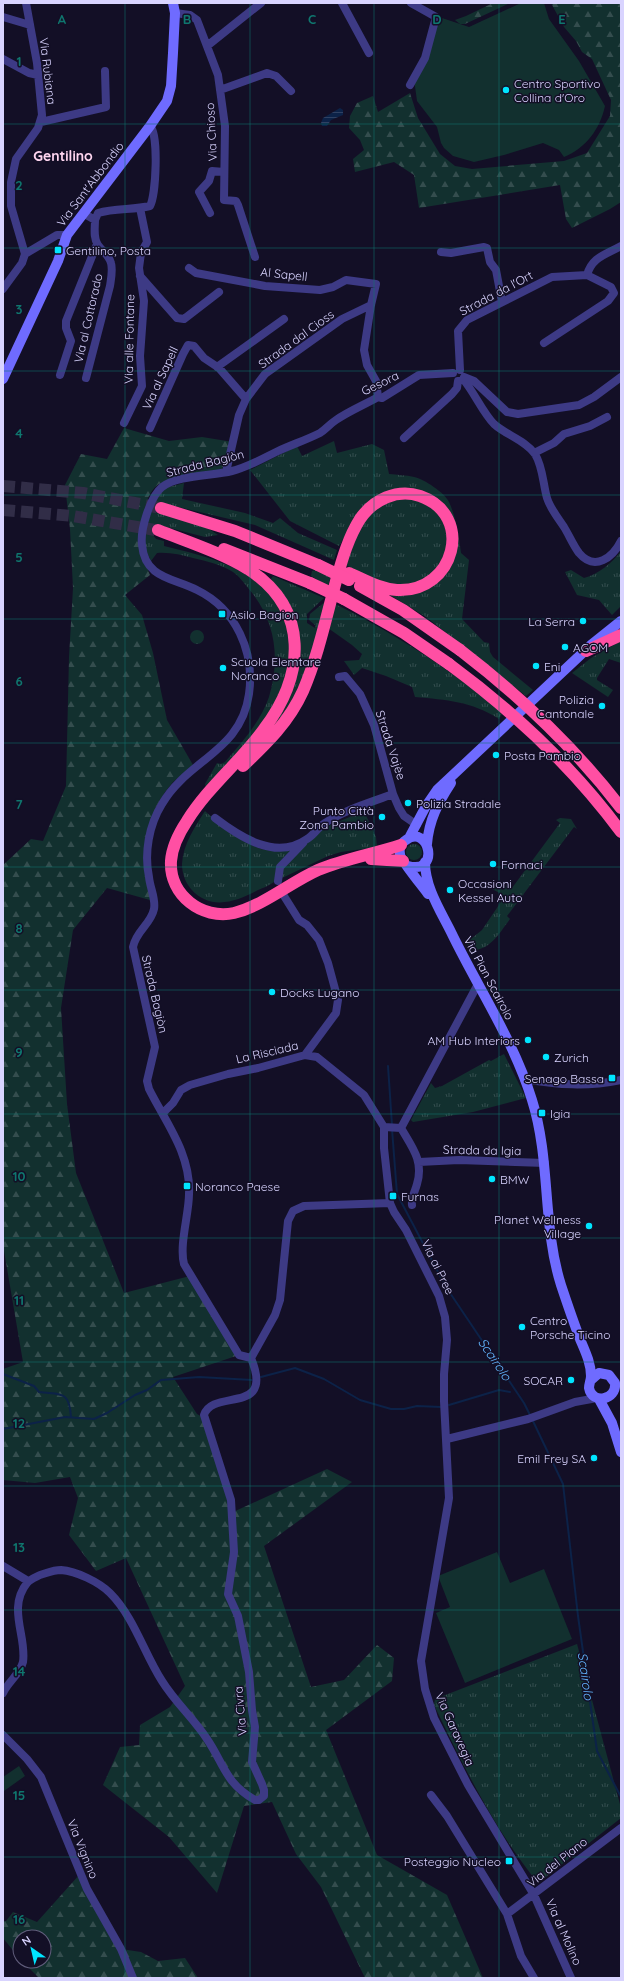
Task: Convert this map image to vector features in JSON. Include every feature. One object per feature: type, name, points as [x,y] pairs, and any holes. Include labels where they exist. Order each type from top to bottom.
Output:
[{"type":"highway","points":[[211,792],[234,774],[272,738],[294,709],[312,665],[347,546],[355,528],[366,512],[376,502],[389,496],[408,494],[420,496],[433,503],[446,517],[452,534],[451,554],[443,571],[425,585],[411,590],[389,589],[349,576]]},
{"type":"highway","points":[[162,508],[252,537],[291,546],[349,576],[403,610],[460,650],[499,681],[542,720],[581,760],[621,808]]},
{"type":"highway","points":[[405,842],[319,870],[253,905],[236,912],[219,914],[202,910],[187,901],[181,894],[174,879],[171,862],[175,844],[183,828],[198,806],[263,731],[280,706],[288,688],[296,651],[294,632],[288,613],[278,596],[258,576],[226,558],[156,530],[231,552],[310,583],[344,599],[404,633],[449,664],[496,700],[544,744],[579,781],[621,832]]},
{"type":"highway","points":[[584,653],[621,635]]},
{"type":"highway","points":[[348,861],[382,858],[405,864]]},
{"type":"main road","name":"Via Sant'Abbondio","points":[[3,379],[58,261],[67,235],[150,126],[170,94],[174,8]]},
{"type":"main road","points":[[460,770],[436,808],[428,828],[427,844],[429,851],[425,862],[417,867],[405,864],[400,853],[405,842],[417,825],[430,798],[584,653],[621,621]]},
{"type":"main road","points":[[584,653],[621,627]]},
{"type":"main road","points":[[405,842],[419,838],[427,844]]},
{"type":"main road","name":"Via Pian Scairolo","points":[[425,862],[428,882],[441,913],[502,1029],[524,1079],[536,1114],[545,1163],[553,1252],[561,1283],[587,1356]]},
{"type":"main road","name":"Via Pian Scairolo","points":[[405,864],[441,913]]},
{"type":"main road","points":[[587,1356],[603,1373],[612,1377],[618,1382],[611,1395],[606,1399],[598,1398]]},
{"type":"main road","points":[[587,1356],[591,1380],[590,1392],[598,1398],[612,1423],[621,1452]]},
{"type":"main road","points":[[591,1380],[596,1375],[603,1373]]},
{"type":"main road","points":[[611,1395],[612,1423]]},
{"type":"street","name":"Via Rubiana","points":[[25,254],[7,206],[16,159],[41,122],[38,75],[26,3]]},
{"type":"street","points":[[207,46],[261,3]]},
{"type":"street","points":[[342,3],[368,53]]},
{"type":"street","points":[[410,3],[436,17],[425,58],[410,85]]},
{"type":"street","name":"Via Chioso","points":[[174,8],[196,18],[216,69],[225,126],[224,200],[237,203],[255,256]]},
{"type":"street","name":"Via Rubiana","points":[[3,17],[30,25]]},
{"type":"street","points":[[3,60],[28,73],[38,75]]},
{"type":"street","points":[[41,122],[106,107],[105,72]]},
{"type":"street","name":"Via Chioso","points":[[220,90],[268,73],[276,76],[291,91]]},
{"type":"street","points":[[83,213],[95,220],[98,214],[104,211],[150,206],[154,199],[154,133],[150,126]]},
{"type":"street","points":[[210,213],[199,192],[209,181],[212,171],[224,172]]},
{"type":"street","name":"Via alle Fontane","points":[[124,423],[142,386],[140,356],[144,301],[140,276],[141,253],[147,242],[140,208]]},
{"type":"street","name":"Via al Cottorado","points":[[86,378],[110,286],[111,272],[111,264],[108,256],[97,244],[95,235],[95,220]]},
{"type":"street","points":[[3,289],[22,263],[25,254],[57,235],[67,235]]},
{"type":"street","name":"Via al Cottorado","points":[[60,375],[71,341],[66,328],[66,321],[97,244]]},
{"type":"street","points":[[587,276],[590,266],[596,260],[621,246]]},
{"type":"street","points":[[441,252],[452,253],[484,247],[487,248],[490,262],[496,270],[502,302]]},
{"type":"street","name":"Al Sapell","points":[[189,268],[196,273],[265,286],[320,290],[333,287],[346,280],[376,284],[370,305]]},
{"type":"street","name":"Via alle Fontane","points":[[140,276],[177,318],[184,319],[218,292]]},
{"type":"street","name":"Strada da l'Ort","points":[[460,376],[458,337],[461,326],[467,320],[552,277],[587,276],[611,287],[617,292],[608,301],[544,343]]},
{"type":"street","points":[[370,305],[364,350],[367,365],[376,381],[378,397]]},
{"type":"street","name":"Strada dal Cioss","points":[[226,472],[239,415],[246,399],[265,374],[342,319],[370,305]]},
{"type":"street","points":[[217,367],[284,319]]},
{"type":"street","name":"Via al Sapell","points":[[150,428],[188,346],[194,346],[204,358],[217,367],[246,399]]},
{"type":"street","name":"Gesora","points":[[323,431],[336,420],[378,397],[382,398],[419,375],[460,376]]},
{"type":"street","points":[[460,376],[474,381],[507,412],[518,414],[579,405],[594,397],[621,377]]},
{"type":"street","points":[[404,438],[452,394],[457,388],[460,376]]},
{"type":"street","points":[[460,376],[474,392],[492,422],[534,453],[539,464],[548,499],[580,553],[589,560],[602,561],[614,553],[621,541]]},
{"type":"street","points":[[534,453],[554,443],[564,434],[590,426],[607,417]]},
{"type":"street","name":"Strada Bagiòn","points":[[163,1113],[149,1089],[147,1081],[155,1047],[133,947],[136,936],[150,920],[154,910],[147,864],[150,834],[157,812],[171,789],[184,776],[218,750],[234,731],[244,714],[248,700],[250,674],[249,656],[245,644],[229,616],[220,606],[205,594],[188,586],[168,580],[156,572],[150,566],[143,554],[142,537],[152,498],[164,485],[174,481],[226,472],[247,466],[323,431]]},
{"type":"street","name":"Strada Vajèe","points":[[339,677],[345,676],[360,694],[374,725],[393,794],[404,816],[417,825]]},
{"type":"street","points":[[278,881],[279,870],[282,864],[307,839],[330,820],[393,794]]},
{"type":"street","points":[[215,818],[229,828],[266,847],[284,848],[307,839]]},
{"type":"street","points":[[284,896],[299,920],[307,925],[319,940],[328,963],[338,1000],[336,1013],[305,1055]]},
{"type":"street","points":[[401,1128],[478,984]]},
{"type":"street","name":"La Risciada","points":[[163,1113],[173,1103],[181,1090],[190,1085],[305,1055],[317,1057],[364,1095],[384,1127]]},
{"type":"street","points":[[524,1079],[558,1085],[575,1085],[621,1080]]},
{"type":"street","points":[[163,1113],[182,1153],[188,1172],[189,1193],[182,1250],[184,1264],[239,1355],[251,1358],[275,1314],[280,1300],[288,1220],[293,1211],[304,1206],[390,1203]]},
{"type":"street","points":[[384,1127],[401,1128]]},
{"type":"street","name":"Via ai Pree","points":[[384,1127],[384,1148],[390,1203],[420,1257],[443,1307],[447,1340],[444,1374],[449,1498],[447,1508]]},
{"type":"street","points":[[401,1128],[419,1162],[417,1183],[411,1201],[412,1206]]},
{"type":"street","name":"Strada da Igia","points":[[419,1162],[484,1160],[545,1163]]},
{"type":"street","name":"Via Civra","points":[[28,1581],[50,1572],[61,1570],[94,1583],[110,1593],[136,1630],[151,1664],[163,1684],[208,1740],[228,1777],[251,1798],[255,1800],[262,1798],[264,1790],[252,1762],[255,1727],[249,1672],[238,1616],[228,1594],[234,1561],[231,1500],[204,1415],[213,1406],[246,1396],[253,1391],[256,1384],[255,1368],[251,1358]]},
{"type":"street","points":[[447,1439],[549,1413],[575,1402],[598,1398]]},
{"type":"street","name":"Via Garavegia","points":[[447,1508],[421,1661],[425,1689],[434,1718],[468,1785],[534,1895]]},
{"type":"street","points":[[3,1566],[28,1581],[19,1602],[18,1623],[22,1664],[3,1693]]},
{"type":"street","name":"Via Vignino","points":[[3,1735],[27,1759],[41,1777],[87,1889],[121,1949],[133,1978]]},
{"type":"street","points":[[431,1795],[447,1816],[507,1914],[521,1956],[534,1978]]},
{"type":"street","name":"Via del Piano","points":[[507,1914],[621,1828]]},
{"type":"street","name":"Via al Molino","points":[[534,1895],[571,1978]]},
{"type":"green space","points":[[493,3],[510,3],[465,24],[460,24],[455,20],[466,16]]},
{"type":"green space","name":"Centro Sportivo Collina d'Oro","points":[[521,3],[544,3],[549,19],[579,61],[605,106],[600,122],[591,137],[585,143],[564,157],[559,150],[543,143],[504,155],[474,162],[453,156],[444,148],[441,143],[437,127],[417,101],[414,79],[439,17],[469,27]]},
{"type":"green space","points":[[551,3],[621,3],[621,202],[572,228],[566,219],[560,185],[419,208],[414,175],[394,162],[355,172],[353,159],[364,150],[360,140],[349,128],[350,116],[357,103],[373,96],[378,112],[410,93],[418,118],[440,154],[455,166],[472,169],[564,161],[587,153],[610,116],[611,100],[592,59],[582,52],[576,41],[564,27]]},
{"type":"green space","points":[[124,428],[169,441],[202,437],[233,442],[222,469],[167,481],[161,483],[153,490],[147,500],[143,526],[144,554],[150,575],[125,595],[142,615],[153,653],[167,720],[193,765],[173,782],[165,792],[156,807],[147,832],[150,900],[107,888],[73,930],[61,1008],[67,1104],[76,1173],[124,1293],[190,1276],[239,1355],[173,1377],[197,1414],[204,1418],[231,1513],[327,1469],[352,1482],[264,1546],[311,1687],[344,1680],[377,1645],[394,1658],[392,1681],[326,1730],[377,1855],[447,1895],[483,1978],[365,1978],[321,1887],[296,1854],[272,1802],[244,1806],[217,1893],[169,1837],[103,1785],[120,1747],[139,1745],[140,1725],[170,1707],[185,1686],[126,1558],[96,1571],[69,1535],[78,1498],[70,1477],[35,1483],[3,1480],[3,1369],[23,1362],[3,1245],[3,865],[31,839],[43,841],[66,786],[69,657],[73,588],[70,529],[65,485],[81,454],[107,459]]},
{"type":"green space","points":[[334,441],[337,453],[372,444],[384,450],[389,474],[408,476],[423,480],[447,498],[455,521],[461,553],[469,560],[462,619],[484,642],[489,643],[490,652],[493,657],[533,690],[526,696],[426,617],[385,592],[440,579],[451,523],[412,490],[357,516],[339,546],[290,521],[250,470],[297,446],[302,456]]},
{"type":"green space","points":[[184,483],[182,499],[245,513],[273,523],[280,518],[298,533],[337,550],[334,560],[255,525],[174,506],[218,535],[205,537],[162,526],[154,529],[153,535],[156,539],[164,541],[164,546],[226,564],[261,586],[275,601],[284,619],[289,642],[287,674],[281,692],[256,730],[206,788],[205,784],[217,763],[221,764],[225,762],[250,732],[261,715],[269,697],[273,682],[275,653],[270,626],[264,612],[257,600],[235,574],[224,567],[204,560],[175,554],[157,553],[151,561],[145,548],[145,534],[154,502],[165,488]]},
{"type":"green space","points":[[407,498],[428,505],[435,511],[445,527],[447,547],[445,556],[434,572],[416,583],[402,586],[376,580],[346,565],[361,525],[380,504]]},
{"type":"green space","points":[[621,551],[621,606],[612,615],[599,600],[577,595],[565,572],[571,570],[584,578],[590,576],[605,568]]},
{"type":"green space","points":[[316,570],[331,576],[328,586],[311,576],[312,571]]},
{"type":"green space","points":[[273,576],[324,598],[307,614],[307,623],[315,628],[315,625],[309,620],[310,614],[326,601],[306,671],[289,708],[267,734],[284,707],[295,681],[283,597],[271,579]]},
{"type":"green space","points":[[335,604],[398,638],[464,682],[487,699],[502,714],[499,719],[479,708],[458,702],[415,697],[412,687],[362,668],[354,675],[344,661],[359,660],[362,654],[328,628]]},
{"type":"green space","points":[[197,630],[202,632],[204,637],[202,642],[197,644],[192,642],[190,637],[192,632]]},
{"type":"green space","points":[[621,641],[621,663],[609,659],[597,678],[597,680],[613,690],[608,697],[572,673],[591,658]]},
{"type":"green space","points":[[205,811],[234,834],[260,849],[274,850],[297,846],[287,865],[277,879],[271,884],[233,901],[215,902],[198,896],[187,883],[183,874],[182,864],[190,836]]},
{"type":"green space","points":[[364,811],[376,837],[377,847],[341,852],[328,856],[280,879],[282,869],[321,829]]},
{"type":"green space","points":[[560,818],[571,819],[577,829],[574,827],[507,916],[510,919],[498,935],[483,948],[477,950],[470,949],[466,943],[482,930],[505,896],[483,884],[484,881],[503,890],[507,885],[512,888],[560,823],[556,820]]},
{"type":"green space","points":[[414,844],[420,846],[422,852],[420,858],[414,860],[408,858],[406,852],[408,846]]},
{"type":"green space","points":[[504,1054],[526,1098],[473,1112],[413,1122],[411,1120],[431,1083],[435,1088],[442,1086],[489,1060],[491,1061]]},
{"type":"green space","points":[[497,1552],[510,1583],[544,1569],[572,1639],[465,1683],[436,1613],[450,1607],[438,1576]]},
{"type":"green space","points":[[577,1644],[621,1808],[621,1818],[538,1883],[507,1841],[481,1797],[434,1705],[435,1699]]},
{"type":"green space","points":[[19,1766],[25,1776],[4,1791],[3,1777]]},
{"type":"green space","points":[[80,1874],[121,1949],[141,1952],[158,1961],[185,1958],[198,1978],[39,1978],[30,1969],[52,1969],[52,1929],[12,1929],[12,1949],[3,1938],[3,1921],[6,1921],[13,1912],[37,1922]]},
{"type":"water","points":[[340,108],[343,110],[343,115],[331,120],[327,126],[322,126],[321,123],[323,118]]},
{"type":"waterway","name":"Scairolo","points":[[388,1066],[392,1125]]},
{"type":"waterway","name":"Scairolo","points":[[392,1129],[397,1194],[446,1287],[524,1403],[530,1415]]},
{"type":"waterway","points":[[261,1377],[295,1368],[324,1379],[360,1400],[391,1409],[404,1409],[417,1406],[441,1407]]},
{"type":"waterway","points":[[3,1374],[34,1386],[39,1392],[58,1394],[66,1398],[70,1408],[71,1417]]},
{"type":"waterway","points":[[3,1429],[65,1417],[94,1419],[107,1413],[135,1395],[147,1390],[161,1380],[199,1377],[252,1380]]},
{"type":"waterway","points":[[449,1405],[499,1390],[510,1392]]},
{"type":"waterway","name":"Scairolo","points":[[532,1419],[563,1484],[578,1616],[597,1751],[621,1797]]},
{"type":"tunnel","points":[[3,486],[83,493],[161,508]]},
{"type":"tunnel","points":[[3,510],[73,516],[155,530]]},
{"type":"place","name":"Centro Sportivo Collina d'Oro","points":[[506,90]]},
{"type":"place","name":"Gentilino, Posta","points":[[58,250]]},
{"type":"place","name":"Asilo Bagion","points":[[222,614]]},
{"type":"place","name":"La Serra","points":[[583,621]]},
{"type":"place","name":"AGOM","points":[[565,647]]},
{"type":"place","name":"Eni","points":[[536,666]]},
{"type":"place","name":"Scuola Elemtare Noranco","points":[[223,668]]},
{"type":"place","name":"Polizia Cantonale","points":[[602,706]]},
{"type":"place","name":"Posta Pambio","points":[[496,755]]},
{"type":"place","name":"Polizia Stradale","points":[[408,803]]},
{"type":"place","name":"Punto Città Zona Pambio","points":[[382,817]]},
{"type":"place","name":"Fornaci","points":[[493,864]]},
{"type":"place","name":"Occasioni Kessel Auto","points":[[450,890]]},
{"type":"place","name":"Docks Lugano","points":[[272,992]]},
{"type":"place","name":"AM Hub Interiors","points":[[528,1040]]},
{"type":"place","name":"Zurich","points":[[546,1057]]},
{"type":"place","name":"Senago Bassa","points":[[612,1078]]},
{"type":"place","name":"Igia","points":[[542,1113]]},
{"type":"place","name":"BMW","points":[[492,1179]]},
{"type":"place","name":"Noranco Paese","points":[[187,1186]]},
{"type":"place","name":"Furnas","points":[[393,1196]]},
{"type":"place","name":"Planet Wellness Village","points":[[589,1226]]},
{"type":"place","name":"Centro Porsche Ticino","points":[[522,1327]]},
{"type":"place","name":"SOCAR","points":[[571,1380]]},
{"type":"place","name":"Emil Frey SA","points":[[594,1458]]},
{"type":"place","name":"Posteggio Nucleo","points":[[509,1861]]},
{"type":"district","name":"Gentilino","points":[[63,156]]}]
